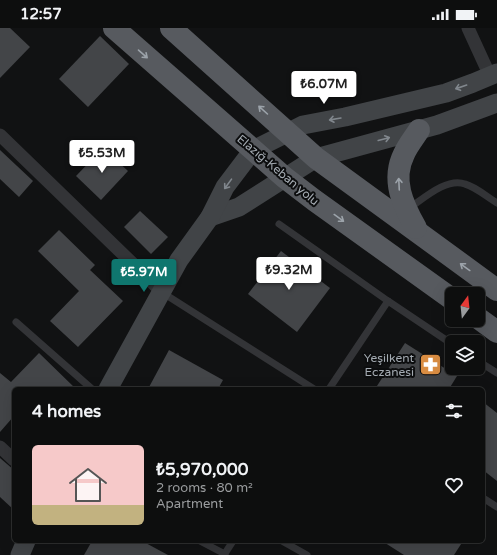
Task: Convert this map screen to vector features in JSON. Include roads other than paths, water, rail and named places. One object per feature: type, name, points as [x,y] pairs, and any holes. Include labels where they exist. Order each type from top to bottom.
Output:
[{"type":"highway","name":"Elazığ-Keban yolu","points":[[114,28],[284,177],[445,294]]},
{"type":"highway","points":[[171,28],[316,158],[497,290]]},
{"type":"highway","points":[[419,130],[403,154],[399,168],[398,182],[400,194],[406,210],[419,232]]},
{"type":"highway","points":[[485,323],[497,332]]},
{"type":"main road","points":[[109,387],[179,260],[210,217],[225,187],[254,150],[303,125],[345,117],[446,93],[494,74]]},
{"type":"main road","points":[[210,217],[240,206],[316,158],[437,125],[497,104]]},
{"type":"main road","points":[[20,555],[25,543]]},
{"type":"street","points":[[468,28],[494,74]]},
{"type":"street","points":[[2,142],[162,292]]},
{"type":"street","points":[[0,447],[12,458]]},
{"type":"lane","points":[[406,210],[446,184],[457,181],[467,184],[497,203]]},
{"type":"lane","points":[[279,224],[445,339]]},
{"type":"lane","points":[[162,292],[311,387]]},
{"type":"lane","points":[[330,387],[388,301]]},
{"type":"lane","points":[[16,322],[90,387]]},
{"type":"lane","points":[[485,365],[497,373]]},
{"type":"lane","points":[[485,499],[497,507]]},
{"type":"lane","points":[[204,543],[225,554],[232,543]]},
{"type":"lane","points":[[286,543],[307,555]]},
{"type":"place","name":"Yeşilkent Eczanesi","points":[[430,365]]}]
